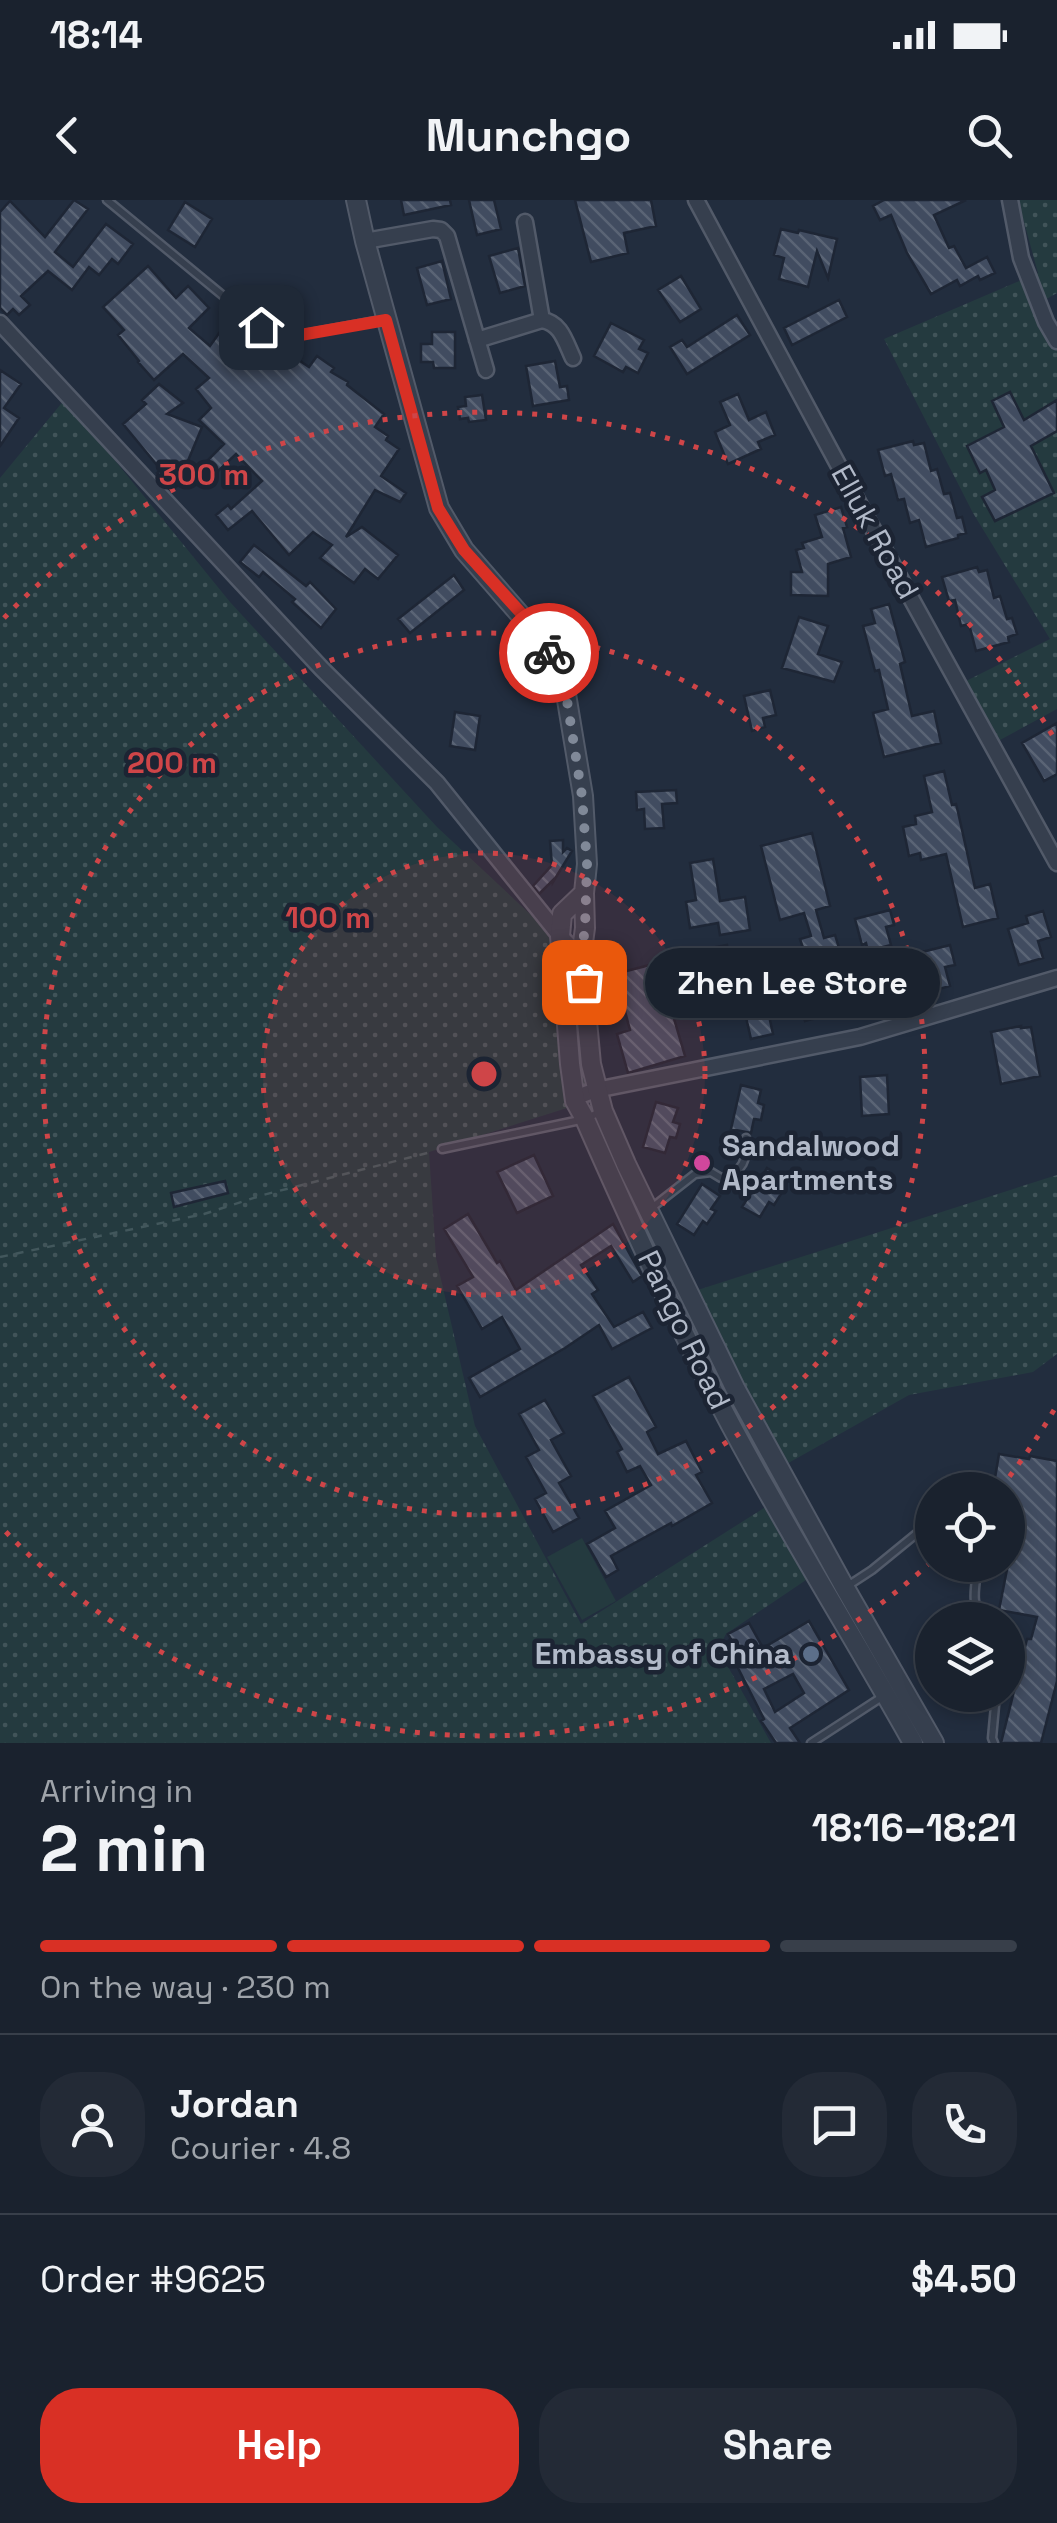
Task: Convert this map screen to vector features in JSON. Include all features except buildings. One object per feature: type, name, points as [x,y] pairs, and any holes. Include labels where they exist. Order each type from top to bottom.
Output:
[{"type":"street","name":"Pango Road","points":[[356,200],[438,508],[464,550],[543,641],[566,694],[582,796],[587,864],[581,957],[591,1064],[603,1111],[736,1388],[934,1743]]},
{"type":"street","name":"Elluk Road","points":[[696,200],[1057,863]]},
{"type":"street","points":[[1010,200],[1021,258],[1057,341]]},
{"type":"street","points":[[525,222],[542,320]]},
{"type":"street","points":[[365,241],[441,230],[486,370]]},
{"type":"street","points":[[477,340],[542,320],[558,327],[573,358]]},
{"type":"street","points":[[0,323],[322,669],[438,783],[581,957]]},
{"type":"street","name":"Pango Road","points":[[584,893],[562,914],[560,936],[574,1098],[719,1402],[913,1743]]},
{"type":"street","points":[[574,1098],[596,1090],[860,1038],[1057,978]]},
{"type":"lane","points":[[107,200],[275,335],[289,337],[386,320]]},
{"type":"lane","points":[[442,1149],[603,1111]]},
{"type":"lane","points":[[648,1211],[695,1174],[711,1172],[721,1178],[732,1175],[744,1166],[746,1138]]},
{"type":"lane","points":[[845,1588],[915,1535]]},
{"type":"lane","points":[[811,1743],[886,1694]]},
{"type":"lane","points":[[994,1712],[994,1743]]},
{"type":"path","points":[[0,1256],[204,1214],[442,1149]]},
{"type":"green space","points":[[1018,200],[1057,200],[1057,293],[1043,301],[1057,325],[1057,709],[1000,740],[966,681],[1050,639],[973,513],[884,339],[1038,273]]},
{"type":"green space","points":[[65,399],[230,602],[437,827],[579,960],[592,1100],[429,1152],[436,1258],[475,1426],[581,1624],[767,1506],[809,1578],[726,1634],[718,1649],[771,1743],[0,1743],[0,478]]},
{"type":"green space","points":[[1057,1175],[1057,1354],[1033,1372],[909,1395],[776,1470],[682,1295]]},
{"type":"green space","points":[[582,1538],[616,1601],[582,1620],[547,1557]]},
{"type":"way so far","points":[[549,653],[566,694],[582,796],[587,864],[581,957],[584,982]]},
{"type":"place","name":"Zhen Lee Store","points":[[584,982]]},
{"type":"place","name":"Sandalwood Apartments","points":[[702,1163]]},
{"type":"place","name":"Embassy of China","points":[[811,1654]]},
{"type":"route","points":[[261,327],[289,337],[386,320],[438,508],[464,550],[520,612],[549,653]]}]
